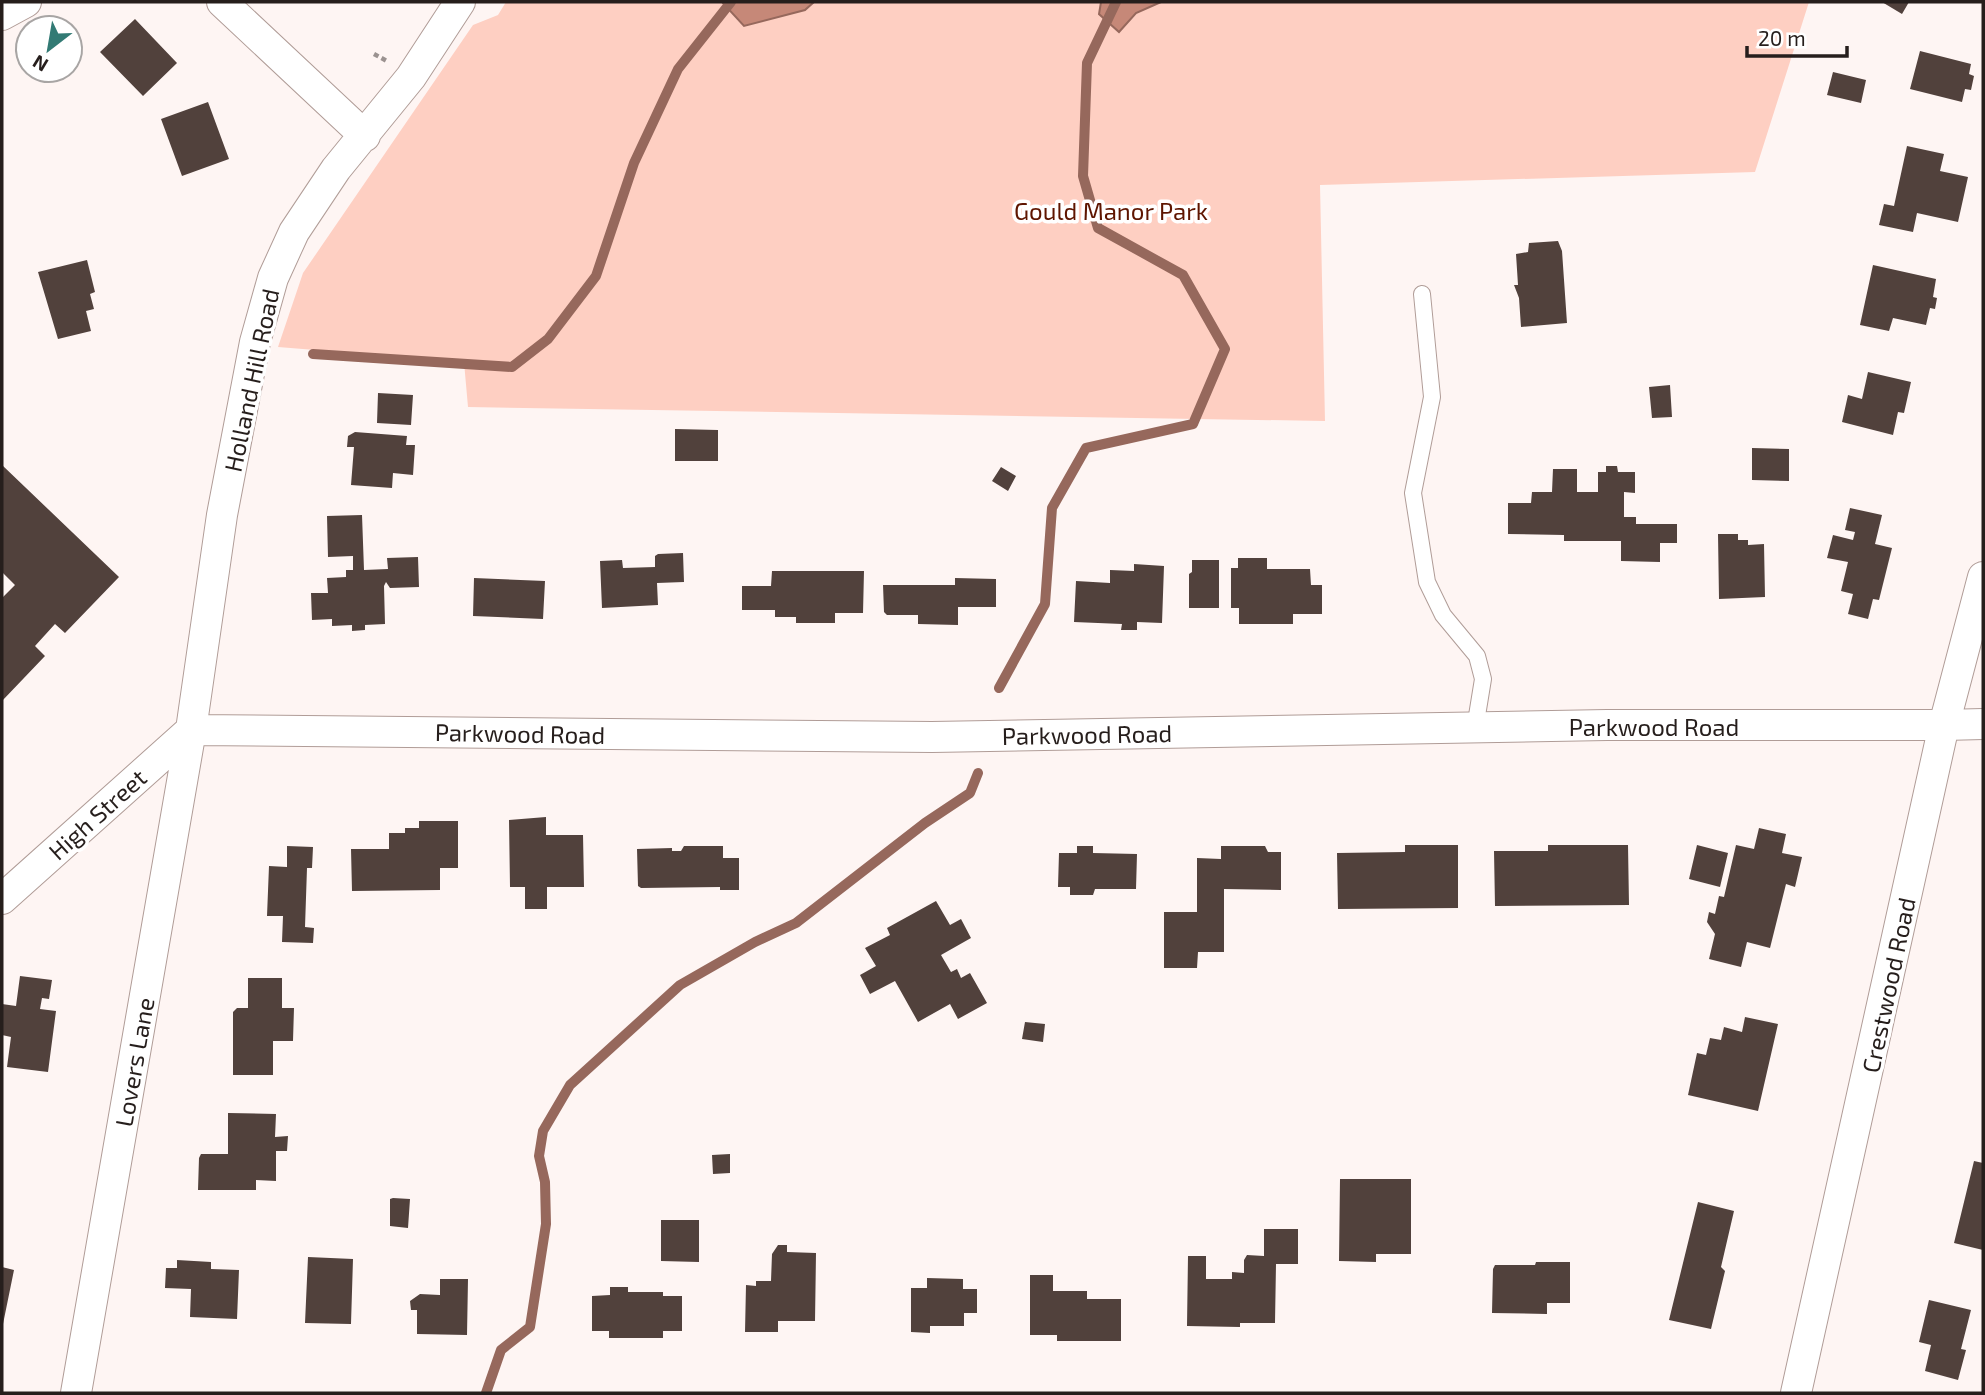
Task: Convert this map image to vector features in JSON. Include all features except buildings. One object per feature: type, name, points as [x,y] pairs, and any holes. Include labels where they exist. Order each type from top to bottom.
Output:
[{"type":"street","points":[[2,15],[26,2]]},
{"type":"street","points":[[222,2],[365,136]]},
{"type":"street","name":"Holland Hill Road","points":[[191,730],[222,515],[255,342],[273,278],[294,232],[336,169],[411,77],[460,2]]},
{"type":"street","name":"Crestwood Road","points":[[1796,1393],[1944,726],[1983,577]]},
{"type":"street","name":"Parkwood Road","points":[[191,730],[932,737],[1608,725],[1944,726],[1983,723]]},
{"type":"street","name":"High Street","points":[[2,899],[191,730]]},
{"type":"street","name":"Lovers Lane","points":[[76,1393],[191,730]]},
{"type":"lane","points":[[1422,293],[1432,397],[1413,493],[1427,582],[1443,615],[1477,656],[1483,679],[1475,728]]},
{"type":"green space","name":"Gould Manor Park","points":[[506,2],[1809,2],[1755,172],[1320,185],[1325,421],[468,407],[464,362],[278,347],[303,273],[473,25],[498,15]]},
{"type":"shaded area","points":[[722,2],[814,2],[805,10],[744,26]]},
{"type":"shaded area","points":[[1101,2],[1161,2],[1136,13],[1119,32],[1099,14]]},
{"type":"waterway","points":[[313,354],[512,367],[548,339],[596,276],[634,163],[678,69],[731,2]]},
{"type":"waterway","points":[[999,688],[1045,604],[1052,508],[1086,448],[1193,424],[1225,349],[1183,275],[1098,228],[1083,176],[1087,63],[1116,2]]},
{"type":"waterway","points":[[486,1393],[501,1350],[530,1327],[546,1224],[545,1182],[539,1156],[543,1131],[570,1085],[680,985],[755,942],[796,923],[925,823],[970,793],[978,773]]}]
